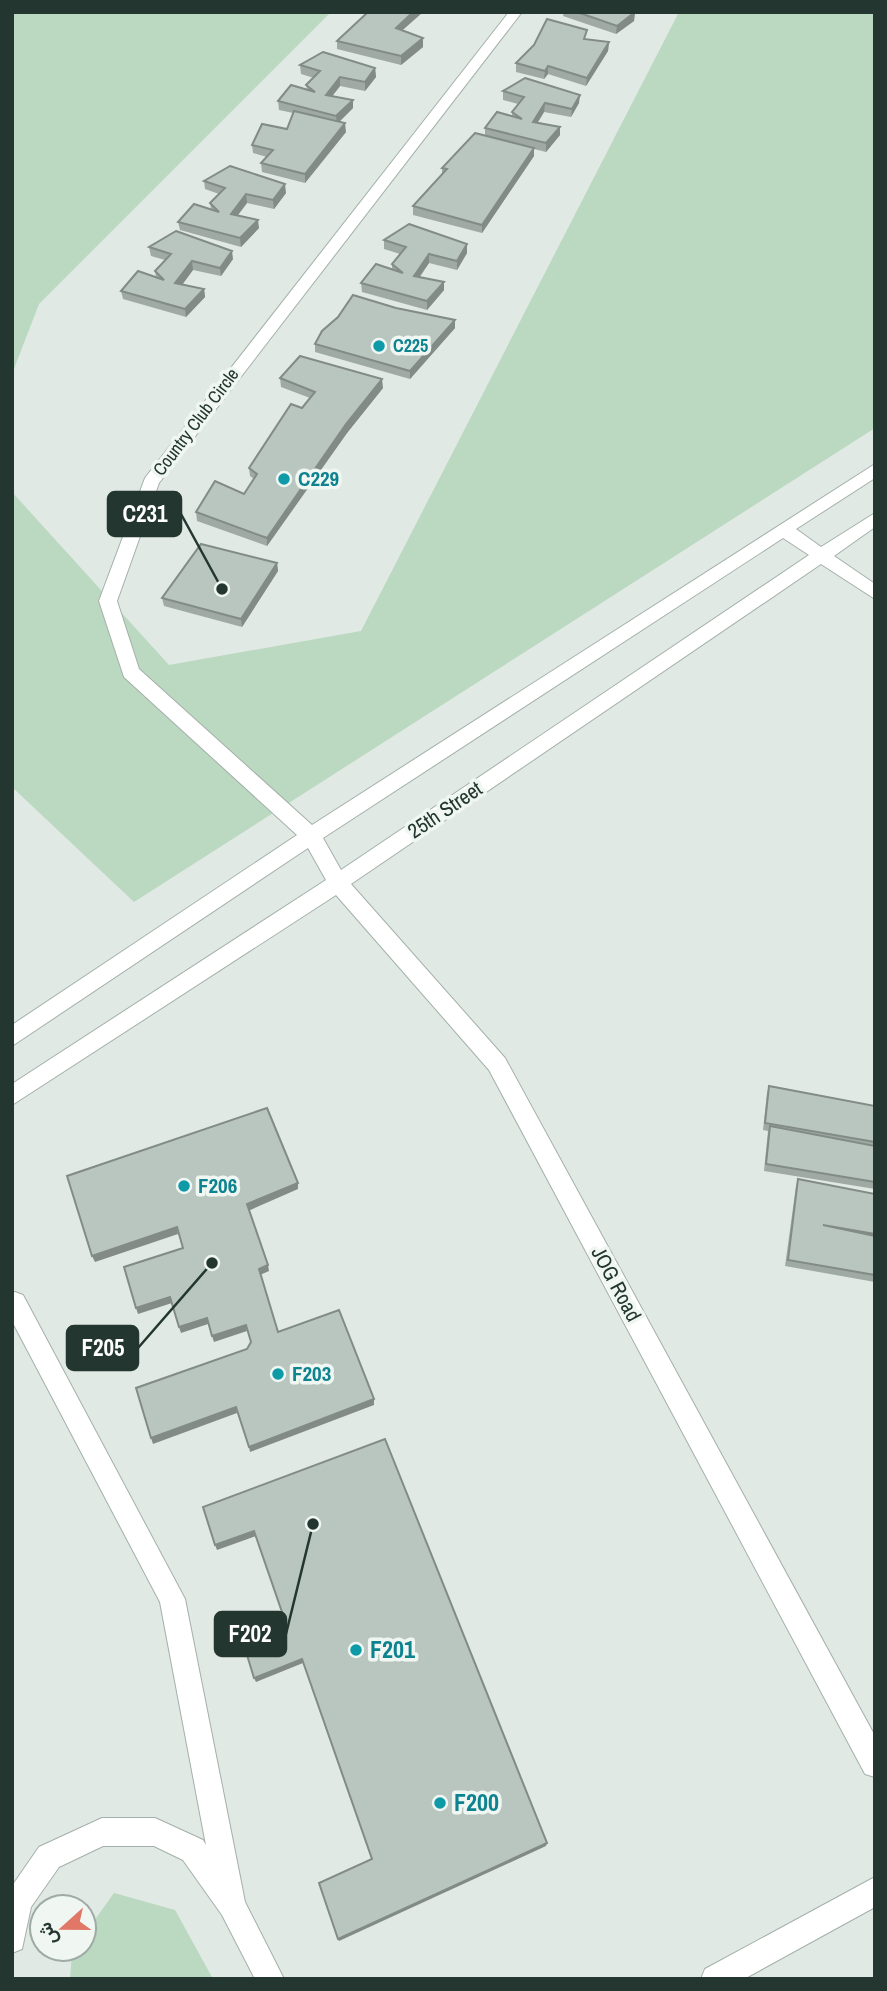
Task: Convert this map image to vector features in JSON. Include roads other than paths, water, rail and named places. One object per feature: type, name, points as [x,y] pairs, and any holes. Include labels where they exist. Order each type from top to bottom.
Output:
[{"type":"street","name":"Country Club Circle","points":[[311,836],[131,672],[108,601],[151,482],[516,12]]},
{"type":"street","points":[[12,1037],[311,836],[875,470]]},
{"type":"street","name":"25th Street","points":[[12,1096],[338,883],[875,519]]},
{"type":"street","points":[[783,530],[875,593]]},
{"type":"street","name":"JOG Road","points":[[311,836],[338,883],[497,1064],[875,1764]]},
{"type":"street","points":[[15,1303],[172,1600],[232,1905]]},
{"type":"street","points":[[12,1940],[18,1902],[49,1857],[102,1832],[155,1832],[193,1850],[232,1905],[270,1979]]},
{"type":"street","points":[[715,1979],[875,1891]]},
{"type":"place","name":"C225","points":[[379,346]]},
{"type":"place","name":"C229","points":[[284,479]]},
{"type":"place","name":"C231","points":[[222,589]]},
{"type":"place","name":"F206","points":[[184,1186]]},
{"type":"place","name":"F205","points":[[212,1263]]},
{"type":"place","name":"F203","points":[[278,1374]]},
{"type":"place","name":"F202","points":[[313,1524]]},
{"type":"place","name":"F201","points":[[356,1650]]},
{"type":"place","name":"F200","points":[[440,1803]]}]
